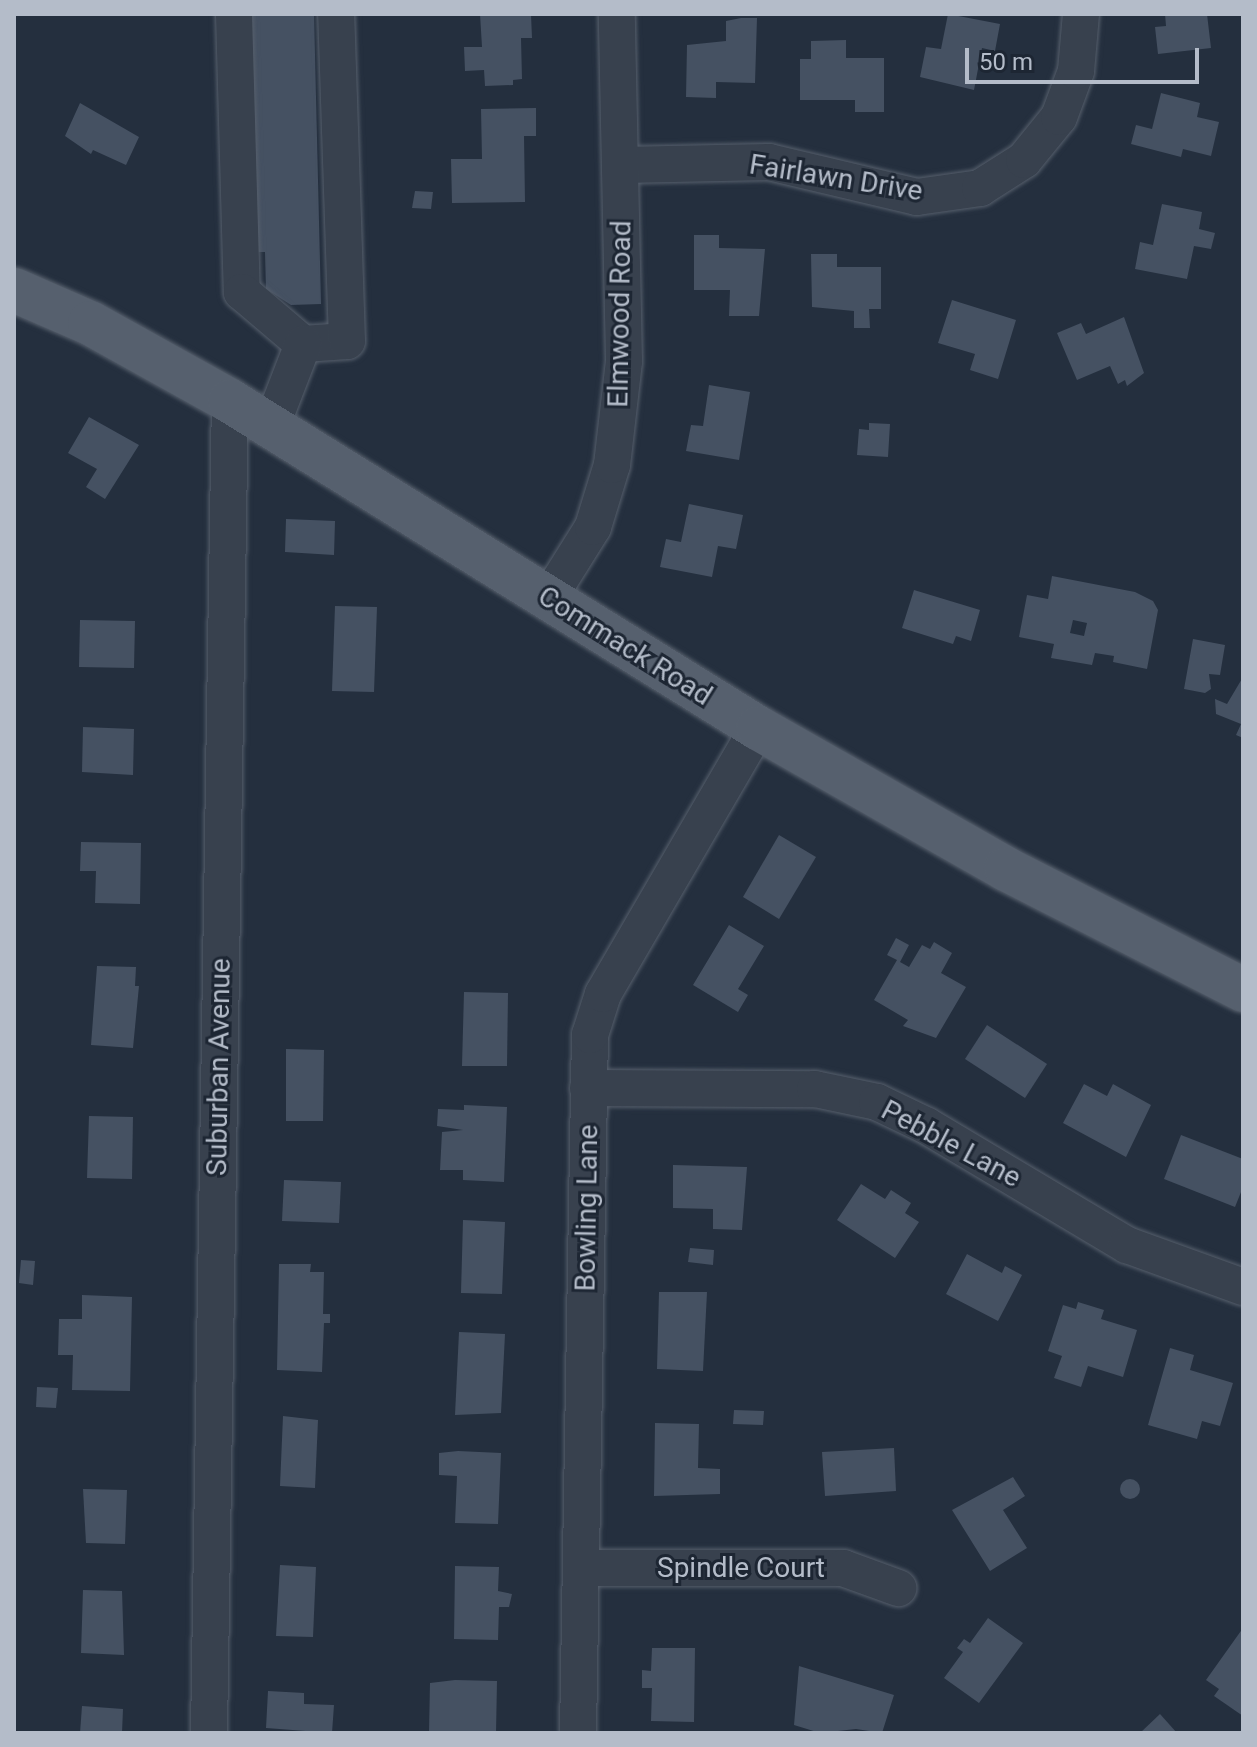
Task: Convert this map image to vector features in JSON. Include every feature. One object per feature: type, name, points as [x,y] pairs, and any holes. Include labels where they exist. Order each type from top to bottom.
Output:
[{"type":"main road","name":"Commack Road","points":[[14,290],[90,323],[230,401],[758,728],[1083,912],[1240,981]]},
{"type":"street","points":[[234,14],[242,292],[303,344],[347,341],[336,14]]},
{"type":"street","name":"Elmwood Road","points":[[548,599],[593,527],[612,465],[624,361],[617,14]]},
{"type":"street","name":"Fairlawn Drive","points":[[622,165],[769,162],[917,197],[980,188],[1024,160],[1059,117],[1076,71],[1081,14]]},
{"type":"street","points":[[271,427],[303,344]]},
{"type":"street","name":"Suburban Avenue","points":[[209,1733],[230,401]]},
{"type":"street","name":"Bowling Lane","points":[[578,1733],[590,1035],[603,994],[758,728]]},
{"type":"street","name":"Pebble Lane","points":[[588,1088],[815,1089],[877,1102],[927,1126],[1127,1245],[1243,1287]]},
{"type":"street","name":"Spindle Court","points":[[581,1568],[843,1568],[898,1588]]},
{"type":"building","points":[[244,14],[314,14],[321,304],[291,305],[266,289],[265,252],[250,252]]},
{"type":"building","points":[[480,14],[531,14],[532,38],[521,38],[522,79],[513,80],[513,85],[485,86],[484,70],[465,71],[464,47],[482,47]]},
{"type":"building","points":[[948,14],[1000,24],[995,51],[982,48],[974,90],[920,77],[926,47],[941,49]]},
{"type":"building","points":[[1165,14],[1207,14],[1211,48],[1158,54],[1155,27],[1166,26]]},
{"type":"building","points":[[757,18],[755,83],[716,82],[716,98],[686,97],[687,45],[726,41],[726,21]]},
{"type":"building","points":[[846,40],[846,58],[884,58],[884,112],[855,112],[855,100],[800,100],[800,59],[811,59],[811,41]]},
{"type":"building","points":[[1161,93],[1200,103],[1197,117],[1219,122],[1211,156],[1183,149],[1181,157],[1131,144],[1136,125],[1152,129]]},
{"type":"building","points":[[80,103],[139,137],[126,165],[93,150],[91,154],[65,136]]},
{"type":"building","points":[[536,108],[536,136],[524,136],[525,202],[452,203],[451,159],[482,159],[481,109]]},
{"type":"building","points":[[415,191],[433,192],[431,209],[412,208]]},
{"type":"building","points":[[1162,204],[1202,212],[1199,229],[1215,233],[1211,249],[1194,246],[1187,279],[1135,269],[1140,242],[1153,245]]},
{"type":"building","points":[[694,235],[719,235],[719,248],[765,249],[759,316],[729,316],[730,290],[694,290]]},
{"type":"building","points":[[811,254],[837,254],[837,267],[881,267],[881,309],[869,309],[870,328],[854,328],[854,311],[812,307]]},
{"type":"building","points":[[952,300],[1016,320],[998,379],[970,370],[975,354],[938,343]]},
{"type":"building","points":[[1124,317],[1144,373],[1127,386],[1125,380],[1118,384],[1110,366],[1077,380],[1057,333],[1081,323],[1086,334]]},
{"type":"building","points":[[709,385],[750,392],[739,460],[686,451],[691,425],[703,426]]},
{"type":"building","points":[[89,417],[139,445],[105,499],[86,487],[97,469],[68,453]]},
{"type":"building","points":[[869,423],[890,424],[888,457],[857,455],[859,429],[869,430]]},
{"type":"building","points":[[689,504],[743,515],[736,549],[718,546],[712,577],[660,567],[666,539],[681,542]]},
{"type":"building","points":[[286,519],[335,521],[334,555],[285,552]]},
{"type":"building","points":[[1052,576],[1135,592],[1153,601],[1158,610],[1147,669],[1113,662],[1114,656],[1095,653],[1092,665],[1051,658],[1054,644],[1019,637],[1027,595],[1048,599]],"holes":[[[1073,620],[1087,623],[1084,636],[1070,633]]]},
{"type":"building","points":[[914,590],[980,610],[971,641],[956,636],[953,644],[902,628]]},
{"type":"building","points":[[335,606],[377,607],[374,692],[332,691]]},
{"type":"building","points":[[80,620],[135,621],[134,668],[79,667]]},
{"type":"building","points":[[1193,639],[1225,645],[1220,675],[1209,674],[1211,689],[1205,693],[1184,689]]},
{"type":"building","points":[[1243,677],[1243,738],[1236,735],[1241,724],[1216,714],[1215,699],[1227,704]]},
{"type":"building","points":[[83,727],[134,729],[133,775],[82,772]]},
{"type":"building","points":[[779,835],[816,857],[779,919],[743,897]]},
{"type":"building","points":[[81,842],[141,843],[140,904],[95,903],[96,871],[80,871]]},
{"type":"building","points":[[729,925],[764,946],[738,989],[748,995],[738,1012],[693,985]]},
{"type":"building","points":[[896,938],[909,945],[900,962],[909,967],[922,945],[930,949],[934,942],[952,953],[941,973],[966,987],[936,1038],[903,1026],[908,1020],[874,1000],[897,960],[887,955]]},
{"type":"building","points":[[97,966],[136,967],[135,986],[139,986],[133,1048],[91,1045]]},
{"type":"building","points":[[464,992],[508,993],[507,1066],[462,1066]]},
{"type":"building","points":[[987,1025],[1047,1064],[1025,1098],[965,1059]]},
{"type":"building","points":[[286,1049],[324,1050],[323,1121],[286,1121]]},
{"type":"building","points":[[1084,1084],[1107,1096],[1113,1084],[1151,1105],[1126,1157],[1063,1123]]},
{"type":"building","points":[[464,1105],[507,1107],[504,1182],[463,1180],[463,1170],[440,1170],[442,1132],[463,1130],[437,1126],[438,1109],[464,1110]]},
{"type":"building","points":[[89,1116],[133,1117],[132,1179],[87,1178]]},
{"type":"building","points":[[1181,1135],[1243,1159],[1243,1187],[1235,1207],[1164,1179]]},
{"type":"building","points":[[673,1165],[747,1167],[742,1230],[713,1229],[713,1209],[673,1208]]},
{"type":"building","points":[[284,1180],[341,1182],[339,1223],[282,1221]]},
{"type":"building","points":[[861,1184],[885,1199],[891,1190],[911,1203],[905,1213],[919,1222],[895,1258],[837,1220]]},
{"type":"building","points":[[463,1220],[505,1222],[502,1294],[461,1293]]},
{"type":"building","points":[[690,1248],[714,1250],[713,1265],[688,1262]]},
{"type":"building","points":[[967,1254],[1002,1273],[1005,1266],[1022,1275],[998,1321],[946,1294]]},
{"type":"building","points":[[21,1260],[35,1261],[33,1285],[19,1283]]},
{"type":"building","points":[[279,1264],[311,1264],[310,1272],[324,1272],[323,1314],[330,1314],[330,1323],[324,1323],[322,1372],[277,1370]]},
{"type":"building","points":[[659,1292],[707,1292],[703,1371],[657,1369]]},
{"type":"building","points":[[82,1295],[132,1297],[130,1391],[72,1390],[73,1355],[58,1355],[59,1319],[82,1319]]},
{"type":"building","points":[[1078,1302],[1104,1310],[1101,1319],[1137,1330],[1123,1377],[1088,1366],[1081,1387],[1054,1378],[1062,1356],[1048,1351],[1063,1305],[1076,1309]]},
{"type":"building","points":[[459,1332],[505,1334],[501,1413],[455,1415]]},
{"type":"building","points":[[1170,1348],[1194,1355],[1190,1370],[1233,1383],[1220,1426],[1202,1421],[1197,1439],[1148,1425]]},
{"type":"building","points":[[37,1387],[58,1388],[56,1408],[36,1407]]},
{"type":"building","points":[[734,1410],[764,1411],[763,1425],[733,1424]]},
{"type":"building","points":[[283,1416],[318,1420],[315,1488],[280,1486]]},
{"type":"building","points":[[655,1423],[699,1424],[698,1468],[720,1469],[720,1494],[654,1496]]},
{"type":"building","points":[[894,1448],[896,1491],[825,1496],[822,1452]]},
{"type":"building","points":[[439,1453],[501,1453],[498,1524],[455,1523],[457,1476],[439,1475]]},
{"type":"building","points":[[1013,1477],[1025,1496],[1003,1510],[1027,1548],[990,1571],[952,1510]]},
{"type":"building","points":[[1130,1479],[1137,1482],[1140,1489],[1137,1496],[1130,1499],[1123,1496],[1120,1489],[1123,1482]]},
{"type":"building","points":[[83,1489],[127,1490],[125,1544],[86,1543]]},
{"type":"building","points":[[280,1565],[316,1567],[313,1637],[276,1636]]},
{"type":"building","points":[[455,1566],[499,1567],[498,1591],[512,1594],[509,1607],[499,1607],[498,1640],[454,1639]]},
{"type":"building","points":[[83,1590],[122,1591],[124,1655],[81,1653]]},
{"type":"building","points":[[988,1618],[1023,1643],[979,1703],[944,1678],[963,1652],[957,1648],[964,1639],[970,1643]]},
{"type":"building","points":[[1243,1628],[1243,1716],[1214,1696],[1219,1689],[1206,1680]]},
{"type":"building","points":[[652,1648],[695,1648],[694,1722],[651,1721],[652,1688],[642,1688],[642,1670],[651,1671]]},
{"type":"building","points":[[799,1666],[894,1695],[882,1733],[856,1729],[820,1733],[794,1725]]},
{"type":"building","points":[[497,1681],[496,1733],[429,1733],[430,1683]]},
{"type":"building","points":[[268,1691],[304,1693],[304,1704],[334,1705],[332,1733],[266,1728]]},
{"type":"building","points":[[82,1706],[123,1709],[122,1733],[80,1733]]},
{"type":"building","points":[[1160,1714],[1177,1733],[1140,1733]]}]
